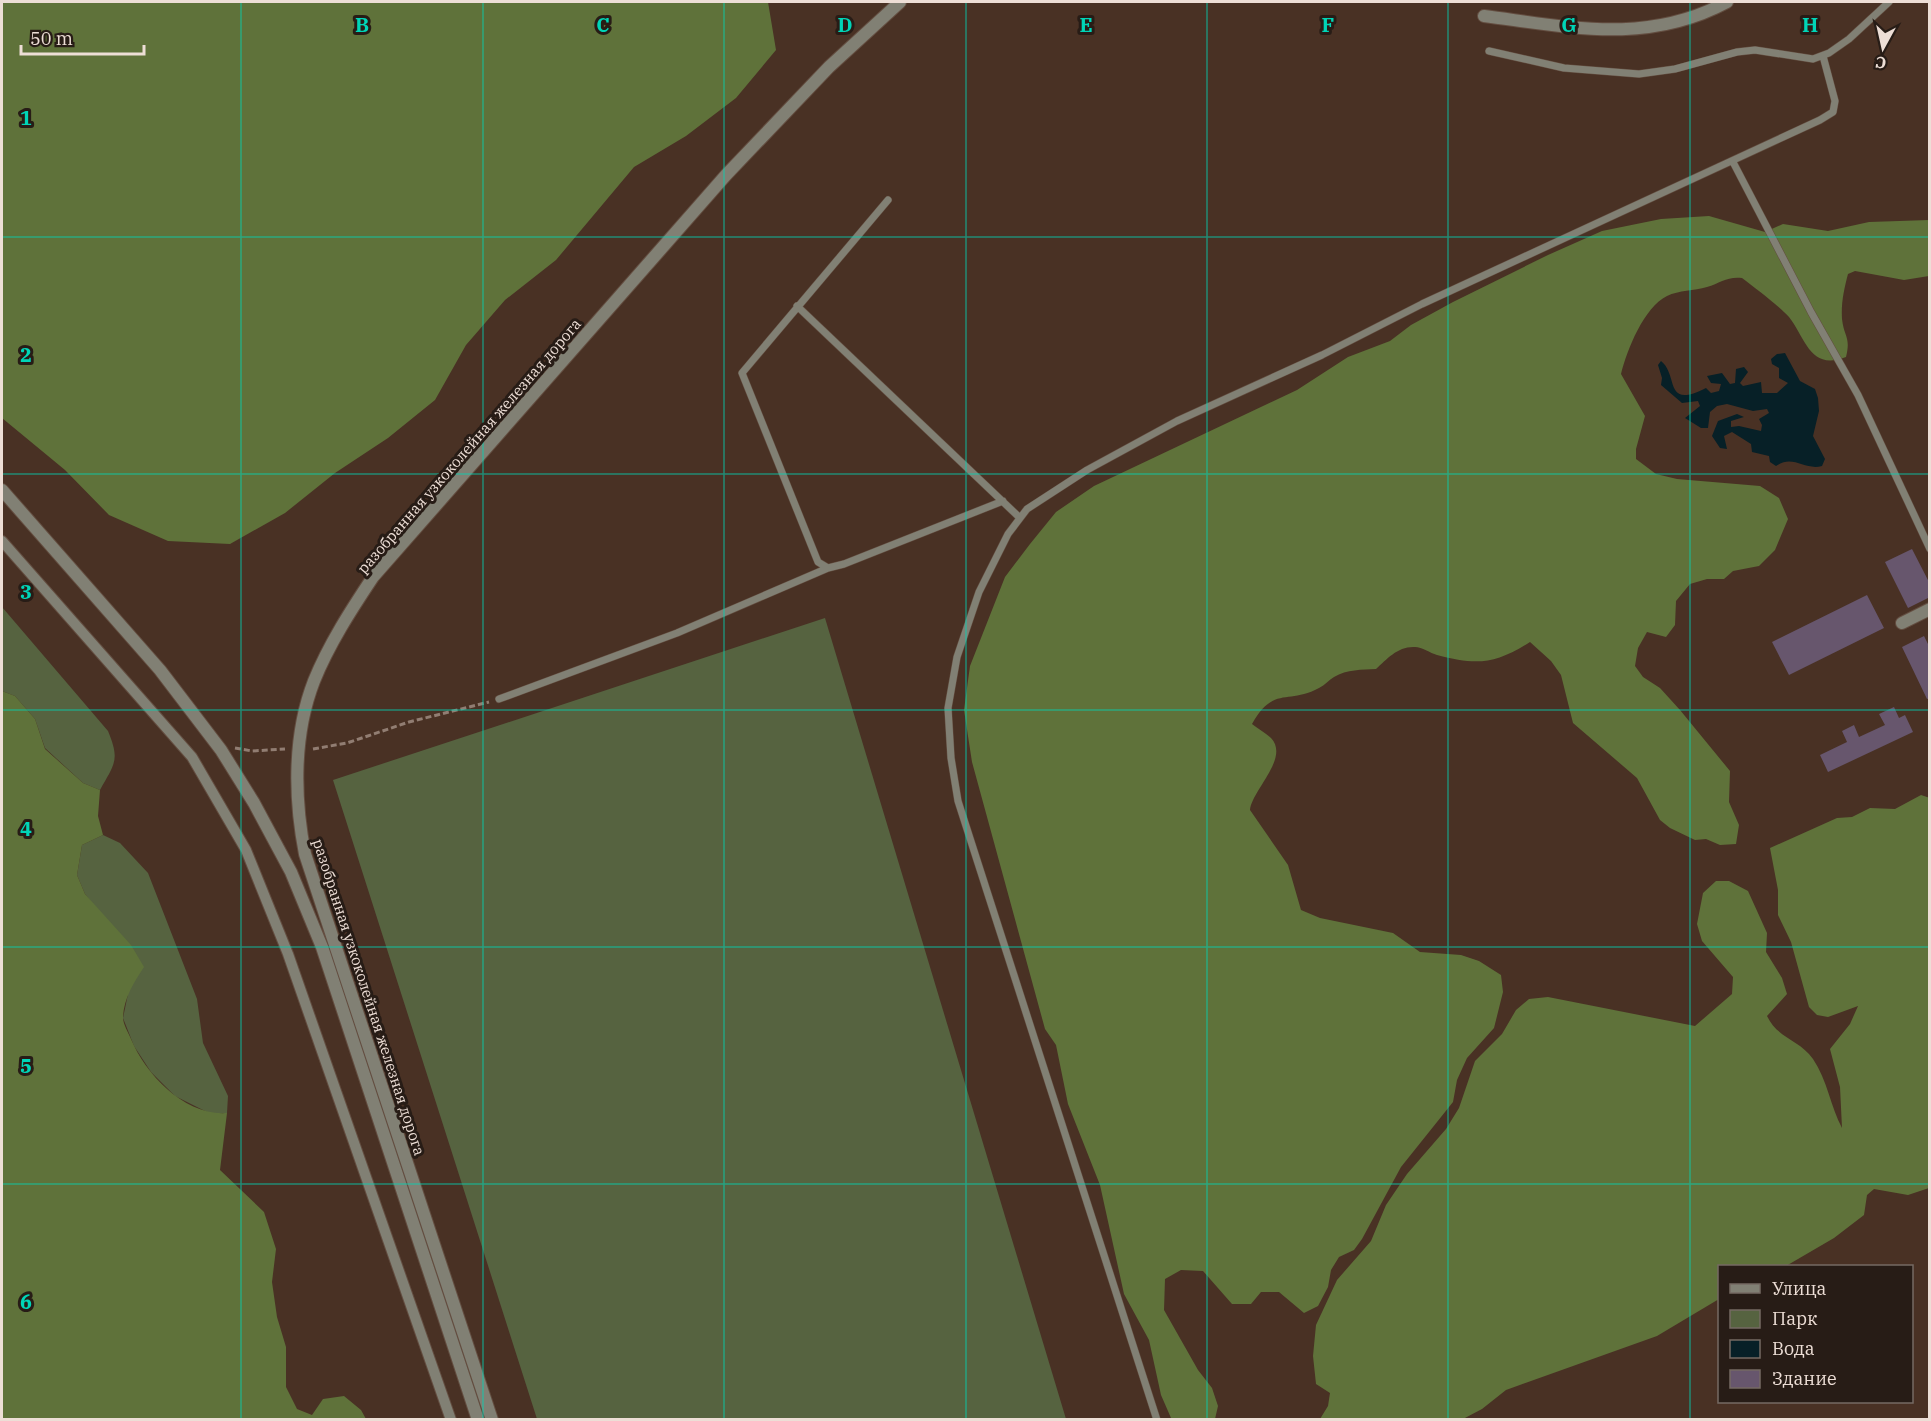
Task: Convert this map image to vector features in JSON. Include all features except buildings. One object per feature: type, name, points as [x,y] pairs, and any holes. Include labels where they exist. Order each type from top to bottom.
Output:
[{"type":"street","name":"разобранная узкоколейная железная дорога","points":[[492,1419],[305,854],[298,822],[296,787],[300,749],[314,681],[347,617],[373,577],[726,176],[830,66],[900,2]]},
{"type":"street","points":[[1484,16],[1585,28],[1640,30],[1688,20],[1727,2]]},
{"type":"street","points":[[2,490],[160,670],[221,750],[245,787],[291,872],[322,947],[478,1419]]},
{"type":"street","points":[[2,541],[192,757],[246,850],[288,954],[451,1419]]},
{"type":"street","points":[[1902,623],[1929,609]]},
{"type":"lane","points":[[1489,51],[1564,68],[1639,74],[1675,69],[1737,52],[1755,50],[1813,59],[1849,39],[1889,2]]},
{"type":"lane","points":[[1157,1419],[958,801],[951,758],[948,708],[957,657],[979,592],[1019,517],[1087,470],[1177,421],[1322,355],[1422,304],[1733,162],[1833,112],[1835,101],[1822,56]]},
{"type":"lane","points":[[1733,162],[1811,312],[1858,395],[1929,549]]},
{"type":"lane","points":[[828,568],[818,562],[742,373],[888,200]]},
{"type":"lane","points":[[797,306],[1019,517]]},
{"type":"lane","points":[[499,699],[677,633],[828,568],[844,564],[1003,501]]},
{"type":"path","points":[[221,750],[238,747],[252,751],[300,749],[347,743],[409,722],[499,699]]},
{"type":"green space","points":[[2,2],[768,2],[776,50],[736,98],[686,136],[634,167],[556,260],[505,300],[466,345],[435,400],[388,438],[335,473],[285,513],[230,544],[168,541],[109,515],[65,470],[2,418]]},
{"type":"green space","points":[[1709,216],[1765,232],[1783,224],[1828,231],[1869,222],[1929,220],[1929,276],[1904,280],[1855,271],[1848,274],[1842,313],[1847,341],[1846,357],[1824,360],[1817,356],[1810,350],[1784,312],[1742,278],[1737,278],[1672,294],[1659,302],[1644,319],[1624,364],[1621,374],[1645,416],[1636,449],[1636,459],[1656,474],[1677,479],[1760,486],[1779,498],[1788,519],[1775,550],[1759,566],[1733,571],[1724,579],[1707,579],[1690,584],[1676,601],[1675,625],[1666,637],[1647,632],[1638,648],[1635,666],[1643,677],[1660,688],[1680,710],[1730,771],[1729,802],[1739,825],[1736,844],[1720,845],[1706,839],[1695,840],[1670,828],[1660,820],[1637,778],[1573,723],[1561,675],[1551,661],[1530,642],[1506,655],[1485,661],[1451,658],[1420,648],[1409,647],[1393,654],[1376,669],[1344,673],[1308,693],[1282,698],[1267,704],[1252,724],[1271,738],[1276,746],[1276,755],[1250,810],[1288,865],[1301,910],[1320,918],[1393,933],[1420,952],[1461,955],[1479,961],[1501,975],[1503,992],[1494,1028],[1467,1058],[1457,1080],[1453,1102],[1401,1167],[1354,1250],[1339,1257],[1331,1270],[1328,1287],[1318,1306],[1304,1313],[1279,1292],[1261,1292],[1251,1304],[1232,1304],[1203,1271],[1181,1270],[1165,1279],[1164,1310],[1198,1370],[1212,1388],[1218,1406],[1215,1419],[1171,1418],[1161,1395],[1149,1340],[1124,1294],[1100,1185],[1068,1104],[1056,1045],[1045,1029],[972,762],[964,710],[970,666],[1005,577],[1056,512],[1094,486],[1297,390],[1348,357],[1390,341],[1411,325],[1453,302],[1602,231],[1661,219]]},
{"type":"green space","points":[[2,607],[108,731],[115,755],[112,767],[100,790],[83,783],[45,748],[35,719],[15,696],[2,691]]},
{"type":"green space","points":[[825,618],[1066,1419],[537,1419],[333,780]]},
{"type":"green space","points":[[2,691],[15,696],[35,719],[45,749],[83,783],[100,790],[98,816],[103,835],[82,845],[77,875],[85,894],[131,945],[144,967],[127,997],[123,1017],[127,1031],[146,1066],[169,1091],[182,1100],[196,1108],[227,1113],[220,1170],[264,1212],[276,1249],[272,1282],[277,1317],[286,1347],[286,1387],[297,1409],[312,1415],[323,1399],[344,1396],[361,1410],[366,1419],[2,1419]]},
{"type":"green space","points":[[1921,795],[1930,798],[1929,1188],[1908,1195],[1874,1189],[1867,1195],[1864,1215],[1834,1238],[1788,1265],[1718,1265],[1718,1300],[1657,1336],[1506,1390],[1482,1409],[1463,1419],[1320,1419],[1328,1406],[1330,1393],[1316,1384],[1313,1356],[1316,1325],[1337,1280],[1371,1241],[1386,1205],[1407,1174],[1446,1129],[1459,1108],[1475,1061],[1502,1034],[1516,1010],[1529,999],[1548,997],[1695,1026],[1732,994],[1733,977],[1702,941],[1697,924],[1703,893],[1716,881],[1729,881],[1748,891],[1767,933],[1766,952],[1782,978],[1787,994],[1767,1016],[1777,1030],[1801,1047],[1813,1059],[1822,1075],[1842,1128],[1840,1087],[1830,1049],[1850,1024],[1858,1006],[1828,1017],[1817,1015],[1809,1007],[1791,942],[1778,915],[1778,890],[1770,848],[1837,818],[1852,817],[1870,808],[1895,809]]},
{"type":"green space","points":[[103,835],[120,843],[148,873],[197,999],[203,1043],[228,1096],[227,1113],[211,1114],[175,1096],[151,1072],[134,1046],[123,1018],[129,989],[105,919],[85,894],[77,875],[82,845]]},
{"type":"water","points":[[1785,353],[1800,381],[1815,389],[1818,398],[1819,411],[1813,436],[1825,459],[1822,466],[1788,462],[1776,466],[1770,462],[1769,456],[1752,452],[1751,444],[1732,432],[1724,436],[1727,449],[1720,448],[1712,436],[1718,421],[1737,414],[1744,417],[1731,421],[1731,427],[1739,426],[1761,431],[1762,425],[1759,419],[1769,413],[1767,409],[1753,411],[1727,404],[1717,406],[1710,412],[1708,428],[1701,428],[1685,418],[1700,406],[1698,401],[1682,403],[1661,385],[1662,378],[1658,365],[1661,361],[1670,374],[1674,388],[1683,395],[1706,388],[1711,393],[1719,391],[1721,384],[1711,383],[1707,376],[1722,373],[1730,384],[1735,383],[1736,369],[1744,367],[1748,372],[1740,383],[1743,386],[1761,382],[1762,393],[1777,393],[1788,383],[1779,378],[1779,368],[1772,364],[1771,359],[1777,354]]}]
